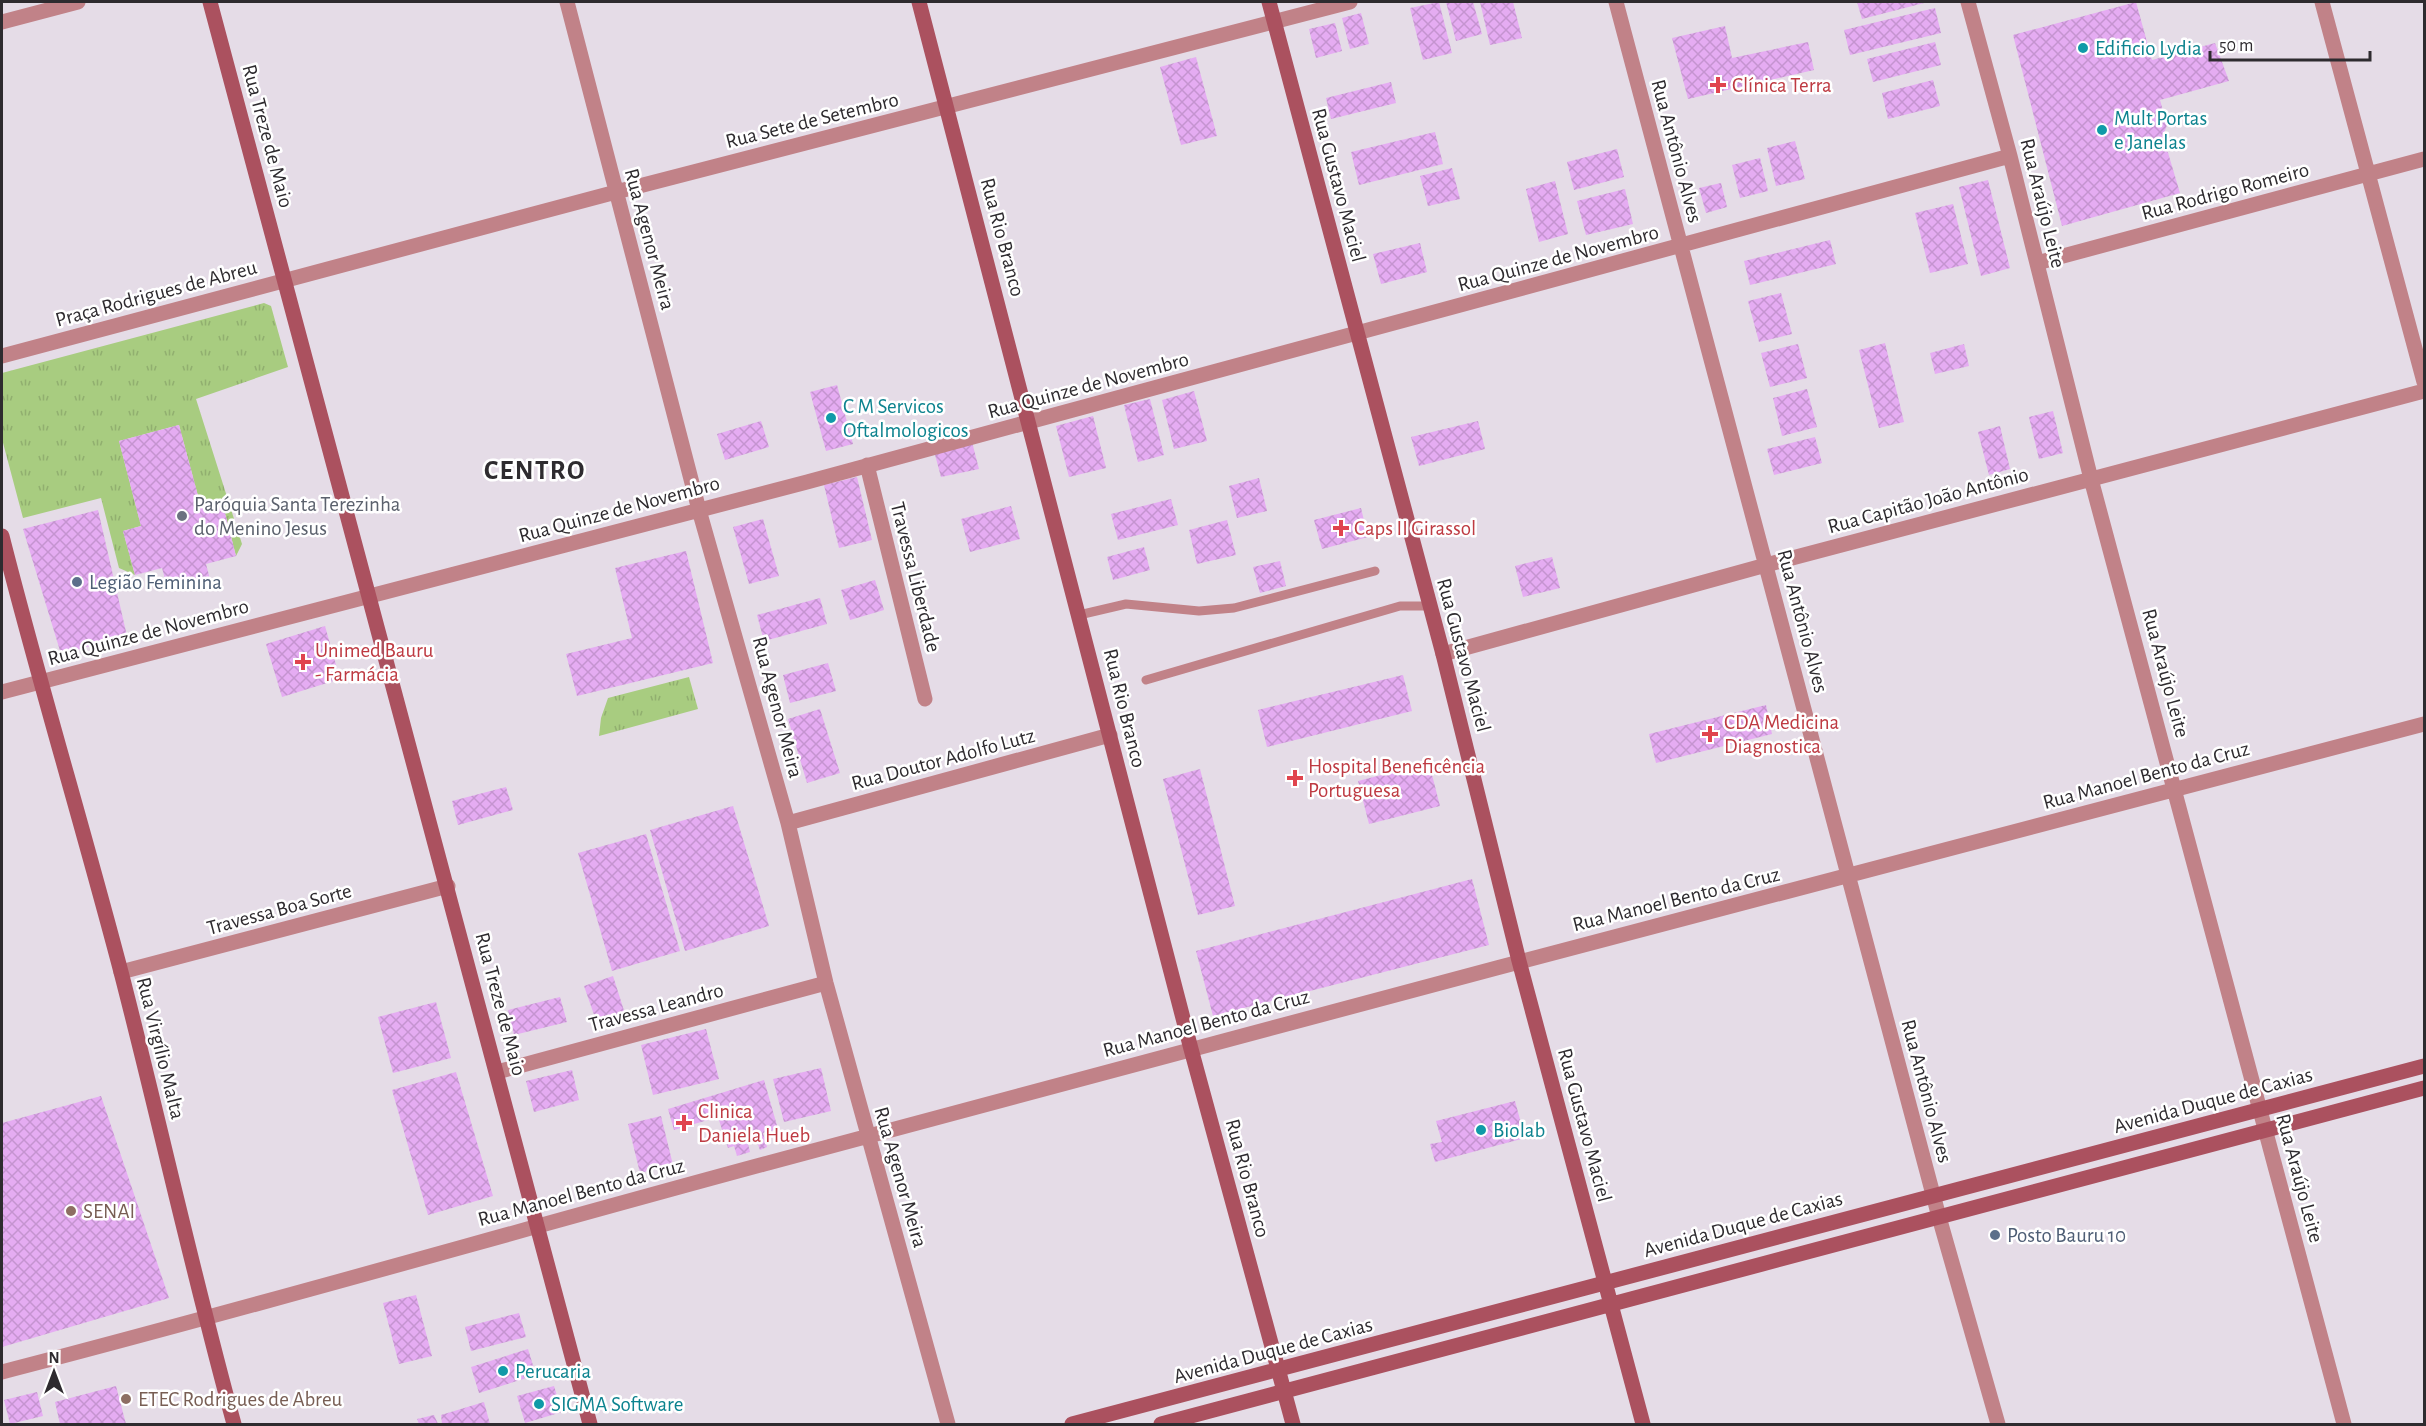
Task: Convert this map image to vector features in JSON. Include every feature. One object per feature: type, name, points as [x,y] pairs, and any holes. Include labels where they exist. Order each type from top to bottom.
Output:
[{"type":"street","points":[[2,22],[78,2]]},
{"type":"street","name":"Rua Treze de Maio","points":[[210,2],[284,281]]},
{"type":"street","name":"Rua Agenor Meira","points":[[567,2],[699,510],[788,823],[826,983],[948,1425]]},
{"type":"street","name":"Rua Rio Branco","points":[[919,2],[1030,422],[1191,1049],[1293,1425]]},
{"type":"street","name":"Rua Gustavo Maciel","points":[[1269,2],[1443,654],[1519,961],[1643,1425]]},
{"type":"street","name":"Rua Sete de Setembro","points":[[284,281],[616,192],[1350,2]]},
{"type":"street","name":"Rua Antônio Alves","points":[[1616,2],[1933,1195],[1998,1425]]},
{"type":"street","name":"Rua Araújo Leite","points":[[1968,2],[2010,156],[2091,479],[2344,1425]]},
{"type":"street","points":[[2322,2],[2424,382]]},
{"type":"street","name":"Rua Quinze de Novembro","points":[[2,692],[1030,422],[2010,156]]},
{"type":"street","name":"Rua Rodrigo Romeiro","points":[[2037,263],[2424,159]]},
{"type":"street","name":"Praça Rodrigues de Abreu","points":[[2,356],[284,281],[367,596]]},
{"type":"street","name":"Rua Capitão João Antônio","points":[[1443,654],[1766,564],[2424,391]]},
{"type":"street","name":"Travessa Liberdade","points":[[867,465],[925,699]]},
{"type":"street","points":[[2,536],[39,682]]},
{"type":"street","name":"Rua Treze de Maio","points":[[367,596],[448,886],[590,1425]]},
{"type":"street","name":"Rua Virgílio Malta","points":[[39,682],[121,972],[205,1319],[234,1425]]},
{"type":"street","name":"Rua Manoel Bento da Cruz","points":[[2,1372],[205,1319],[536,1226],[1519,961],[2424,724]]},
{"type":"street","name":"Rua Doutor Adolfo Lutz","points":[[788,823],[1110,735]]},
{"type":"street","name":"Travessa Boa Sorte","points":[[121,972],[448,886]]},
{"type":"street","name":"Travessa Leandro","points":[[497,1072],[826,983]]},
{"type":"street","name":"Avenida Duque de Caxias","points":[[1072,1425],[2424,1066]]},
{"type":"street","name":"Avenida Duque de Caxias","points":[[1161,1425],[2424,1088]]},
{"type":"lane","points":[[1079,615],[1126,604],[1199,611],[1234,608],[1375,571]]},
{"type":"lane","points":[[1146,680],[1400,606],[1429,606]]},
{"type":"green space","points":[[264,303],[271,306],[288,367],[196,399],[242,544],[236,556],[222,502],[201,507],[179,425],[119,441],[141,526],[123,531],[135,575],[119,568],[101,498],[23,518],[2,439],[2,373]]},
{"type":"green space","points":[[689,677],[698,709],[599,736],[601,718],[608,698]]},
{"type":"building","points":[[1439,2],[1452,53],[1423,60],[1410,8]]},
{"type":"building","points":[[1446,2],[1473,2],[1482,34],[1456,41]]},
{"type":"building","points":[[1480,2],[1513,2],[1522,38],[1490,45]]},
{"type":"building","points":[[1857,2],[1928,2],[1862,19]]},
{"type":"building","name":"Mult Portas e Janelas","points":[[2136,2],[2152,60],[2215,43],[2229,81],[2160,100],[2167,125],[2163,136],[2180,193],[2062,226],[2013,35]]},
{"type":"building","points":[[1935,8],[1941,33],[1850,55],[1844,30]]},
{"type":"building","points":[[1361,13],[1369,44],[1350,49],[1342,18]]},
{"type":"building","points":[[1335,23],[1342,51],[1316,58],[1309,29]]},
{"type":"building","name":"Clínica Terra","points":[[1725,26],[1732,58],[1808,42],[1814,70],[1688,99],[1672,38]]},
{"type":"building","points":[[1935,42],[1941,65],[1873,82],[1867,59]]},
{"type":"building","points":[[1196,57],[1217,136],[1181,145],[1160,67]]},
{"type":"building","points":[[1933,80],[1940,106],[1888,119],[1882,93]]},
{"type":"building","points":[[1391,82],[1396,103],[1331,119],[1326,98]]},
{"type":"building","points":[[1435,132],[1443,164],[1359,185],[1351,152]]},
{"type":"building","points":[[1795,141],[1805,179],[1776,186],[1767,148]]},
{"type":"building","points":[[1617,149],[1624,177],[1574,190],[1567,162]]},
{"type":"building","points":[[1760,158],[1768,191],[1740,198],[1732,165]]},
{"type":"building","points":[[1452,168],[1460,199],[1428,206],[1420,176]]},
{"type":"building","points":[[1988,180],[2010,268],[1981,276],[1959,187]]},
{"type":"building","points":[[1555,181],[1568,234],[1539,242],[1526,189]]},
{"type":"building","points":[[1721,183],[1727,207],[1706,213],[1699,188]]},
{"type":"building","points":[[1625,189],[1633,224],[1586,235],[1577,201]]},
{"type":"building","points":[[1953,204],[1968,264],[1930,273],[1915,213]]},
{"type":"building","points":[[1830,240],[1836,264],[1750,285],[1744,261]]},
{"type":"building","points":[[1420,243],[1427,272],[1381,284],[1373,254]]},
{"type":"building","points":[[1781,293],[1792,334],[1759,342],[1748,301]]},
{"type":"building","points":[[1885,343],[1904,422],[1879,428],[1859,350]]},
{"type":"building","points":[[1798,344],[1807,378],[1770,387],[1761,353]]},
{"type":"building","points":[[1964,344],[1969,366],[1935,374],[1930,353]]},
{"type":"building","name":"C M Servicos Oftalmologicos","points":[[837,385],[853,444],[826,451],[810,392]]},
{"type":"building","points":[[1807,389],[1817,427],[1782,436],[1773,398]]},
{"type":"building","points":[[1194,391],[1207,441],[1174,449],[1162,400]]},
{"type":"building","points":[[1150,399],[1164,455],[1138,462],[1124,405]]},
{"type":"building","points":[[2053,411],[2063,453],[2039,459],[2029,417]]},
{"type":"building","points":[[1093,416],[1106,468],[1069,477],[1056,426]]},
{"type":"building","points":[[761,421],[769,447],[725,460],[717,434]]},
{"type":"building","points":[[1478,421],[1485,449],[1419,466],[1411,437]]},
{"type":"building","name":"Paróquia Santa Terezinha do Menino Jesus","points":[[179,425],[201,507],[222,501],[236,556],[206,564],[210,579],[168,590],[162,568],[135,575],[123,531],[141,526],[119,441]]},
{"type":"building","points":[[2000,426],[2010,469],[1989,475],[1978,432]]},
{"type":"building","points":[[1815,437],[1822,463],[1774,475],[1767,449]]},
{"type":"building","points":[[972,442],[979,469],[941,477],[934,451]]},
{"type":"building","points":[[857,477],[872,540],[839,548],[824,485]]},
{"type":"building","points":[[1259,478],[1267,511],[1237,518],[1229,486]]},
{"type":"building","points":[[1171,499],[1178,525],[1118,540],[1111,514]]},
{"type":"building","points":[[1011,506],[1020,539],[970,552],[961,519]]},
{"type":"building","name":"Caps II Girassol","points":[[1361,508],[1368,537],[1322,549],[1314,520]]},
{"type":"building","name":"Legião Feminina","points":[[98,510],[127,636],[61,654],[23,529]]},
{"type":"building","points":[[763,519],[779,576],[749,584],[733,527]]},
{"type":"building","points":[[1227,520],[1236,555],[1197,564],[1189,530]]},
{"type":"building","points":[[1144,547],[1150,570],[1113,580],[1107,557]]},
{"type":"building","points":[[686,551],[713,663],[577,696],[566,654],[632,638],[615,568]]},
{"type":"building","points":[[1552,557],[1560,588],[1523,597],[1515,566]]},
{"type":"building","points":[[1280,561],[1286,586],[1260,593],[1253,567]]},
{"type":"building","points":[[875,580],[884,610],[850,620],[841,590]]},
{"type":"building","points":[[820,598],[827,624],[764,641],[757,615]]},
{"type":"building","name":"Unimed Bauru - Farmácia","points":[[325,626],[340,679],[282,697],[266,644]]},
{"type":"building","points":[[828,663],[836,691],[790,703],[783,675]]},
{"type":"building","points":[[1403,675],[1412,711],[1267,747],[1258,710]]},
{"type":"building","name":"CDA Medicina Diagnostica","points":[[1766,705],[1772,734],[1656,763],[1649,734]]},
{"type":"building","points":[[820,709],[840,773],[807,783],[788,719]]},
{"type":"building","points":[[1429,763],[1440,806],[1369,824],[1358,781]]},
{"type":"building","points":[[1200,769],[1235,906],[1198,915],[1163,779]]},
{"type":"building","points":[[506,787],[513,810],[458,825],[452,801]]},
{"type":"building","points":[[733,806],[769,926],[685,951],[650,830]]},
{"type":"building","points":[[646,834],[680,951],[612,971],[578,853]]},
{"type":"building","points":[[1472,879],[1489,945],[1213,1016],[1196,951]]},
{"type":"building","points":[[613,976],[627,1020],[599,1029],[584,986]]},
{"type":"building","points":[[560,997],[567,1022],[514,1035],[508,1010]]},
{"type":"building","points":[[436,1002],[451,1058],[393,1073],[378,1017]]},
{"type":"building","points":[[706,1029],[719,1079],[653,1095],[641,1045]]},
{"type":"building","points":[[821,1068],[831,1111],[784,1122],[773,1079]]},
{"type":"building","points":[[572,1070],[579,1100],[534,1112],[526,1081]]},
{"type":"building","points":[[456,1072],[493,1196],[428,1215],[392,1090]]},
{"type":"building","points":[[764,1080],[778,1129],[763,1133],[767,1147],[760,1150],[757,1142],[748,1144],[750,1152],[737,1156],[734,1146],[728,1148],[718,1117],[674,1130],[668,1109]]},
{"type":"building","name":"SENAI","points":[[101,1096],[169,1298],[2,1347],[2,1123]]},
{"type":"building","name":"Biolab","points":[[1515,1101],[1525,1138],[1435,1162],[1430,1144],[1442,1142],[1436,1121]]},
{"type":"building","points":[[661,1116],[673,1165],[640,1173],[628,1124]]},
{"type":"building","points":[[416,1295],[432,1356],[399,1364],[383,1303]]},
{"type":"building","points":[[519,1313],[526,1337],[471,1351],[465,1327]]},
{"type":"building","name":"Perucaria","points":[[528,1349],[536,1375],[479,1393],[471,1367]]},
{"type":"building","points":[[116,1386],[126,1424],[60,1424],[55,1402]]},
{"type":"building","name":"SIGMA Software","points":[[554,1386],[562,1412],[525,1423],[517,1396]]},
{"type":"building","points":[[37,1392],[43,1416],[10,1424],[4,1400]]},
{"type":"building","points":[[484,1402],[490,1424],[442,1424],[441,1415]]},
{"type":"building","points":[[434,1415],[438,1424],[419,1424],[417,1419]]},
{"type":"place","name":"Edificio Lydia","points":[[2083,48]]},
{"type":"place","name":"Clínica Terra","points":[[1718,85]]},
{"type":"place","name":"Mult Portas e Janelas","points":[[2102,130]]},
{"type":"place","name":"C M Servicos Oftalmologicos","points":[[831,418]]},
{"type":"place","name":"Paróquia Santa Terezinha do Menino Jesus","points":[[182,516]]},
{"type":"place","name":"Caps II Girassol","points":[[1341,528]]},
{"type":"place","name":"Legião Feminina","points":[[77,582]]},
{"type":"place","name":"Unimed Bauru - Farmácia","points":[[303,662]]},
{"type":"place","name":"CDA Medicina Diagnostica","points":[[1710,734]]},
{"type":"place","name":"Hospital Beneficência Portuguesa","points":[[1295,778]]},
{"type":"place","name":"Clinica Daniela Hueb","points":[[684,1123]]},
{"type":"place","name":"Biolab","points":[[1481,1130]]},
{"type":"place","name":"SENAI","points":[[71,1211]]},
{"type":"place","name":"Posto Bauru 10","points":[[1995,1235]]},
{"type":"place","name":"Perucaria","points":[[503,1371]]},
{"type":"place","name":"ETEC Rodrigues de Abreu","points":[[126,1399]]},
{"type":"place","name":"SIGMA Software","points":[[539,1404]]},
{"type":"district","name":"CENTRO","points":[[535,470]]}]
